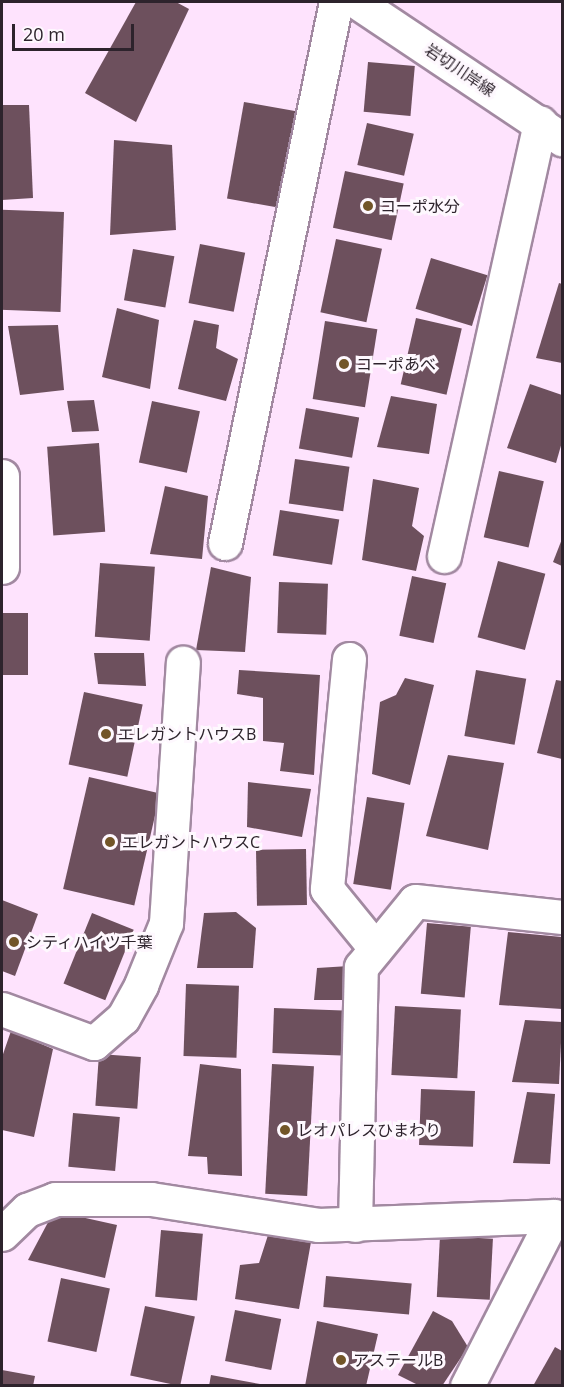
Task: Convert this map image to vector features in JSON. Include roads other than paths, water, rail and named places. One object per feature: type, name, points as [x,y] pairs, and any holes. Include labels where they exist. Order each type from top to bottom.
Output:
[{"type":"street","points":[[225,543],[336,2]]},
{"type":"street","name":"岩切川岸線","points":[[357,2],[551,131]]},
{"type":"street","points":[[444,555],[551,131]]},
{"type":"street","points":[[2,476],[2,567]]},
{"type":"street","points":[[349,658],[327,889],[376,949]]},
{"type":"street","points":[[2,1009],[94,1043],[123,1018],[141,985],[166,923],[183,663]]},
{"type":"street","points":[[355,1225],[361,967],[416,901],[562,917]]},
{"type":"street","points":[[2,1234],[27,1210],[55,1199],[151,1199],[318,1226],[555,1216],[467,1386]]},
{"type":"place","name":"コーポ水分","points":[[368,206]]},
{"type":"place","name":"コーポあべ","points":[[344,364]]},
{"type":"place","name":"エレガントハウスB","points":[[106,734]]},
{"type":"place","name":"エレガントハウスC","points":[[110,842]]},
{"type":"place","name":"シティハイツ千葉","points":[[14,942]]},
{"type":"place","name":"レオパレスひまわり","points":[[285,1130]]},
{"type":"place","name":"アステールB","points":[[341,1360]]}]
